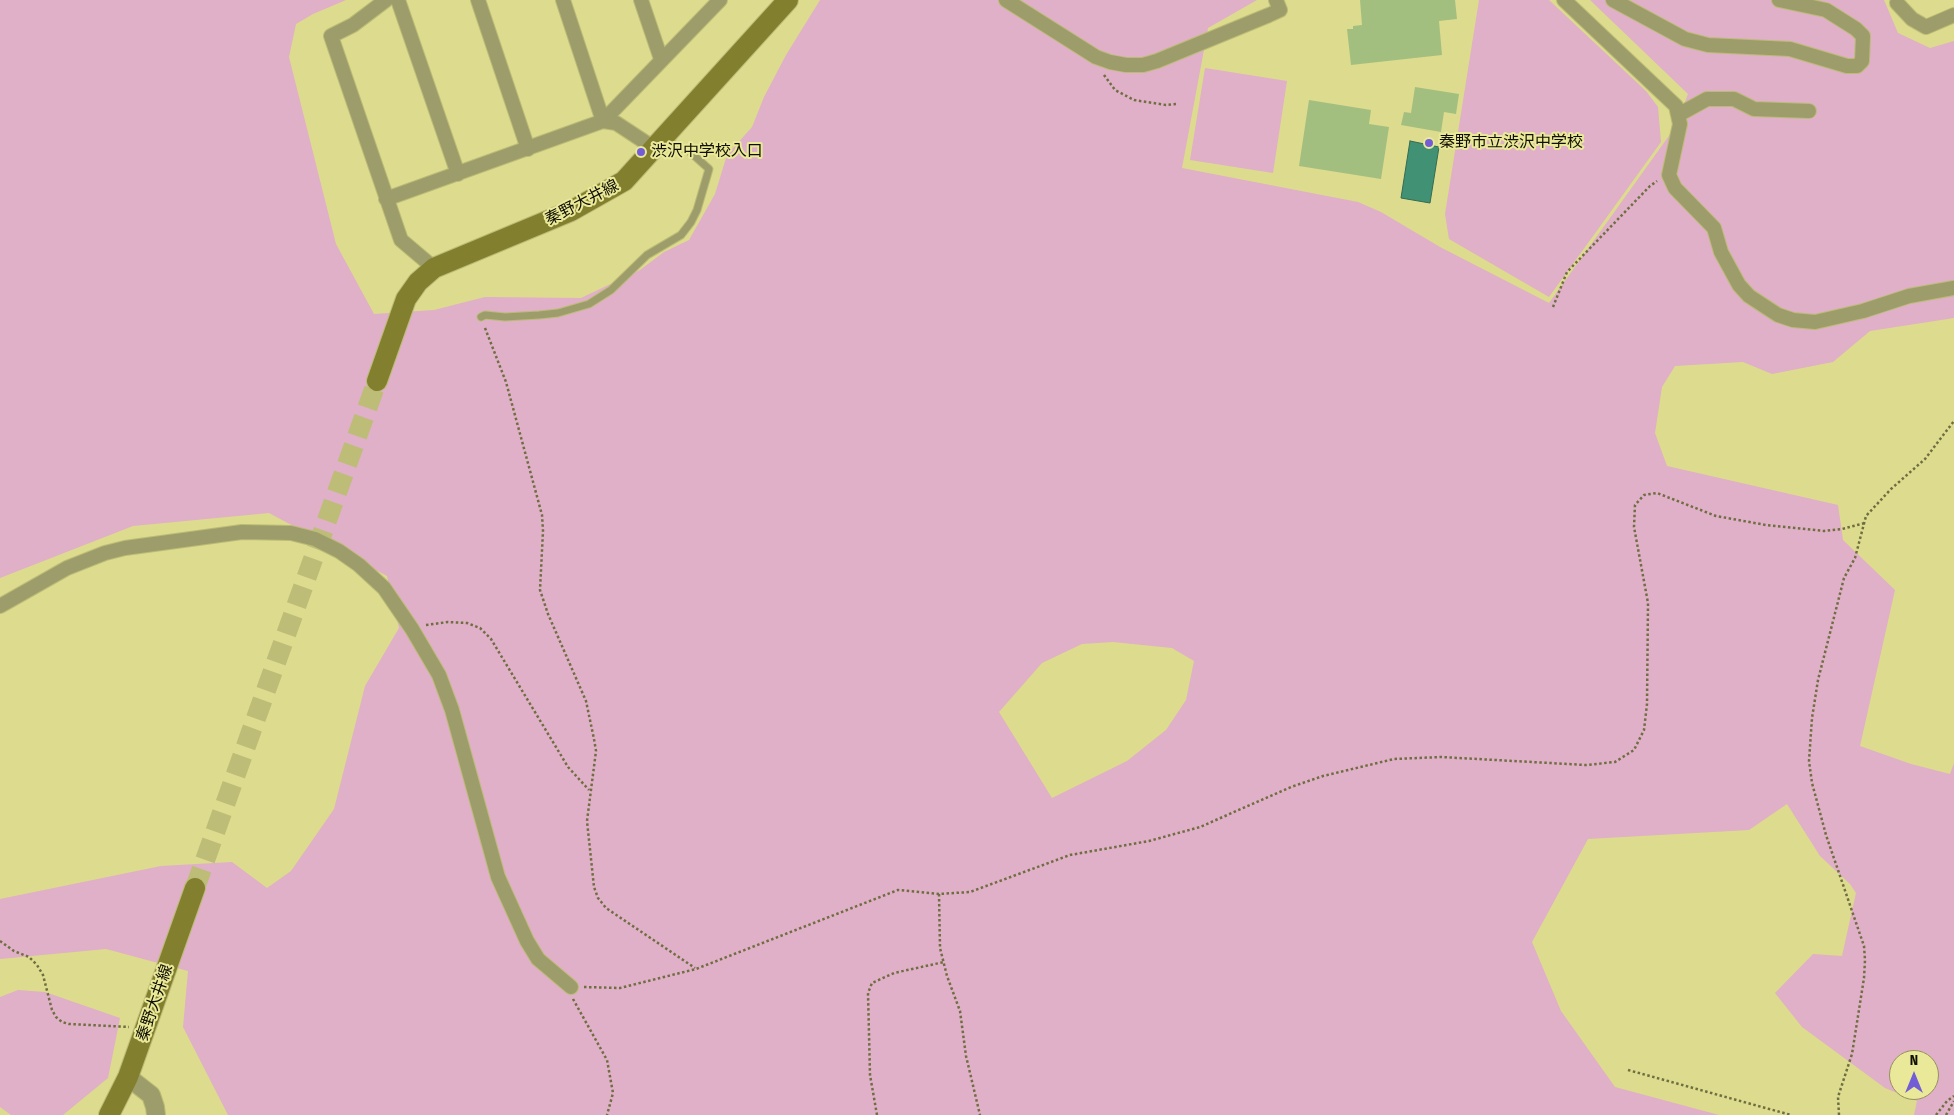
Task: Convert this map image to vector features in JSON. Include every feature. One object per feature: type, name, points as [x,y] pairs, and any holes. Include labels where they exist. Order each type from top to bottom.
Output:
[{"type":"main road","name":"秦野大井線","points":[[377,381],[406,299],[418,282],[434,268],[571,212],[624,181],[788,0]]},
{"type":"main road","name":"秦野大井線","points":[[109,1115],[128,1078],[195,888]]},
{"type":"street","points":[[386,0],[353,24],[331,36],[401,240],[434,268]]},
{"type":"street","points":[[398,0],[458,174]]},
{"type":"street","points":[[478,0],[528,148]]},
{"type":"street","points":[[563,0],[603,120]]},
{"type":"street","points":[[641,0],[661,59]]},
{"type":"street","points":[[386,199],[603,120],[720,0]]},
{"type":"street","points":[[1006,0],[1101,59],[1126,65],[1142,65],[1157,61],[1280,10],[1276,0]]},
{"type":"street","points":[[1564,0],[1676,106],[1680,124],[1669,175],[1675,188],[1714,228],[1721,252],[1739,285],[1749,296],[1778,315],[1793,320],[1815,322],[1863,311],[1909,296],[1954,288]]},
{"type":"street","points":[[1613,0],[1685,39],[1708,45],[1790,49],[1847,66],[1857,66],[1862,61],[1863,36],[1856,29],[1826,10],[1779,0]]},
{"type":"street","points":[[1897,3],[1912,19],[1926,27],[1954,15]]},
{"type":"street","points":[[1678,115],[1707,99],[1734,99],[1754,109],[1809,111]]},
{"type":"street","points":[[603,120],[616,123],[657,144]]},
{"type":"street","points":[[0,606],[67,568],[105,553],[126,548],[242,532],[291,533],[315,539],[339,551],[359,565],[384,588],[412,629],[439,675],[452,710],[498,877],[527,941],[538,959],[571,987]]},
{"type":"street","points":[[128,1078],[151,1095],[156,1107],[156,1115]]},
{"type":"lane","points":[[481,317],[485,315],[505,317],[558,313],[589,304],[611,290],[647,254],[681,235],[697,210],[709,169],[689,151],[657,144]]},
{"type":"path","points":[[1101,59],[1101,70],[1110,84],[1122,95],[1145,103],[1177,104]]},
{"type":"path","points":[[1553,307],[1567,272],[1650,186],[1669,175]]},
{"type":"path","points":[[481,317],[506,382],[542,515],[540,590],[548,614],[580,686],[590,720],[596,751],[587,821],[594,887],[598,898],[615,916],[696,969]]},
{"type":"path","points":[[1839,1115],[1838,1097],[1852,1054],[1864,978],[1864,946],[1826,835],[1812,783],[1809,761],[1812,718],[1818,680],[1844,578],[1855,558],[1865,523],[1872,509],[1925,459],[1954,421]]},
{"type":"path","points":[[607,1115],[613,1094],[607,1060],[573,1000],[571,987],[620,988],[696,969],[898,890],[939,894],[970,892],[1070,855],[1149,841],[1200,827],[1291,787],[1323,776],[1394,759],[1441,756],[1586,765],[1615,762],[1634,750],[1644,730],[1647,704],[1648,603],[1634,527],[1635,505],[1644,495],[1658,493],[1716,516],[1766,525],[1824,531],[1865,523]]},
{"type":"path","points":[[412,629],[427,624],[448,622],[467,623],[480,628],[495,645],[568,767],[590,791]]},
{"type":"path","points":[[939,894],[940,948],[960,1011],[966,1056],[980,1115]]},
{"type":"path","points":[[0,941],[14,951],[29,957],[37,965],[43,974],[52,1010],[62,1022],[146,1028]]},
{"type":"path","points":[[877,1115],[870,1075],[868,993],[872,983],[894,973],[944,962]]},
{"type":"path","points":[[1628,1070],[1791,1115]]},
{"type":"path","points":[[1936,1115],[1947,1101],[1954,1096]]},
{"type":"path","points":[[1946,1115],[1954,1101]]},
{"type":"shaded area","points":[[0,0],[346,0],[313,14],[296,24],[289,57],[336,244],[374,314],[434,310],[485,297],[581,298],[640,270],[664,252],[689,240],[715,194],[727,155],[752,127],[764,97],[786,55],[820,0],[1257,0],[1208,28],[1182,168],[1358,202],[1381,212],[1440,247],[1549,303],[1676,126],[1688,94],[1590,0],[1884,0],[1898,33],[1930,48],[1954,41],[1954,318],[1870,331],[1833,362],[1772,374],[1743,362],[1675,366],[1662,387],[1655,433],[1667,466],[1838,505],[1843,540],[1895,590],[1860,746],[1911,764],[1950,774],[1954,763],[1954,1115],[1914,1115],[1917,1101],[1915,1100],[1939,1100],[1939,1050],[1889,1050],[1889,1090],[1802,1027],[1775,993],[1813,954],[1842,956],[1856,893],[1850,884],[1820,856],[1787,804],[1749,830],[1588,839],[1532,942],[1561,1011],[1615,1087],[1719,1115],[228,1115],[183,1027],[188,971],[106,949],[0,959],[0,899],[161,866],[232,862],[267,888],[291,871],[334,809],[365,686],[399,628],[387,576],[269,513],[133,526],[0,578]],"holes":[[[1113,642],[1172,648],[1194,661],[1186,700],[1166,730],[1127,761],[1052,798],[999,712],[1042,663],[1082,644]]]},
{"type":"shaded area","points":[[1479,0],[1549,0],[1646,91],[1658,107],[1661,142],[1549,297],[1449,239],[1445,214]]},
{"type":"shaded area","points":[[1205,68],[1287,81],[1273,173],[1190,160]]},
{"type":"shaded area","points":[[1410,141],[1439,147],[1430,203],[1401,198]]},
{"type":"shaded area","points":[[18,990],[45,992],[120,1018],[108,1078],[63,1115],[11,1115],[0,1107],[0,997]]},
{"type":"building","points":[[1360,0],[1455,0],[1457,19],[1439,21],[1442,55],[1351,65],[1347,29],[1353,29],[1353,26],[1362,25]]},
{"type":"building","points":[[1415,87],[1459,94],[1456,114],[1444,112],[1441,132],[1401,125],[1404,112],[1411,113]]},
{"type":"building","points":[[1309,100],[1371,110],[1369,124],[1389,127],[1381,179],[1299,166]]},
{"type":"tunnel","points":[[195,888],[377,381]]},
{"type":"place","name":"秦野市立渋沢中学校","points":[[1429,143]]},
{"type":"place","name":"渋沢中学校入口","points":[[641,152]]}]
